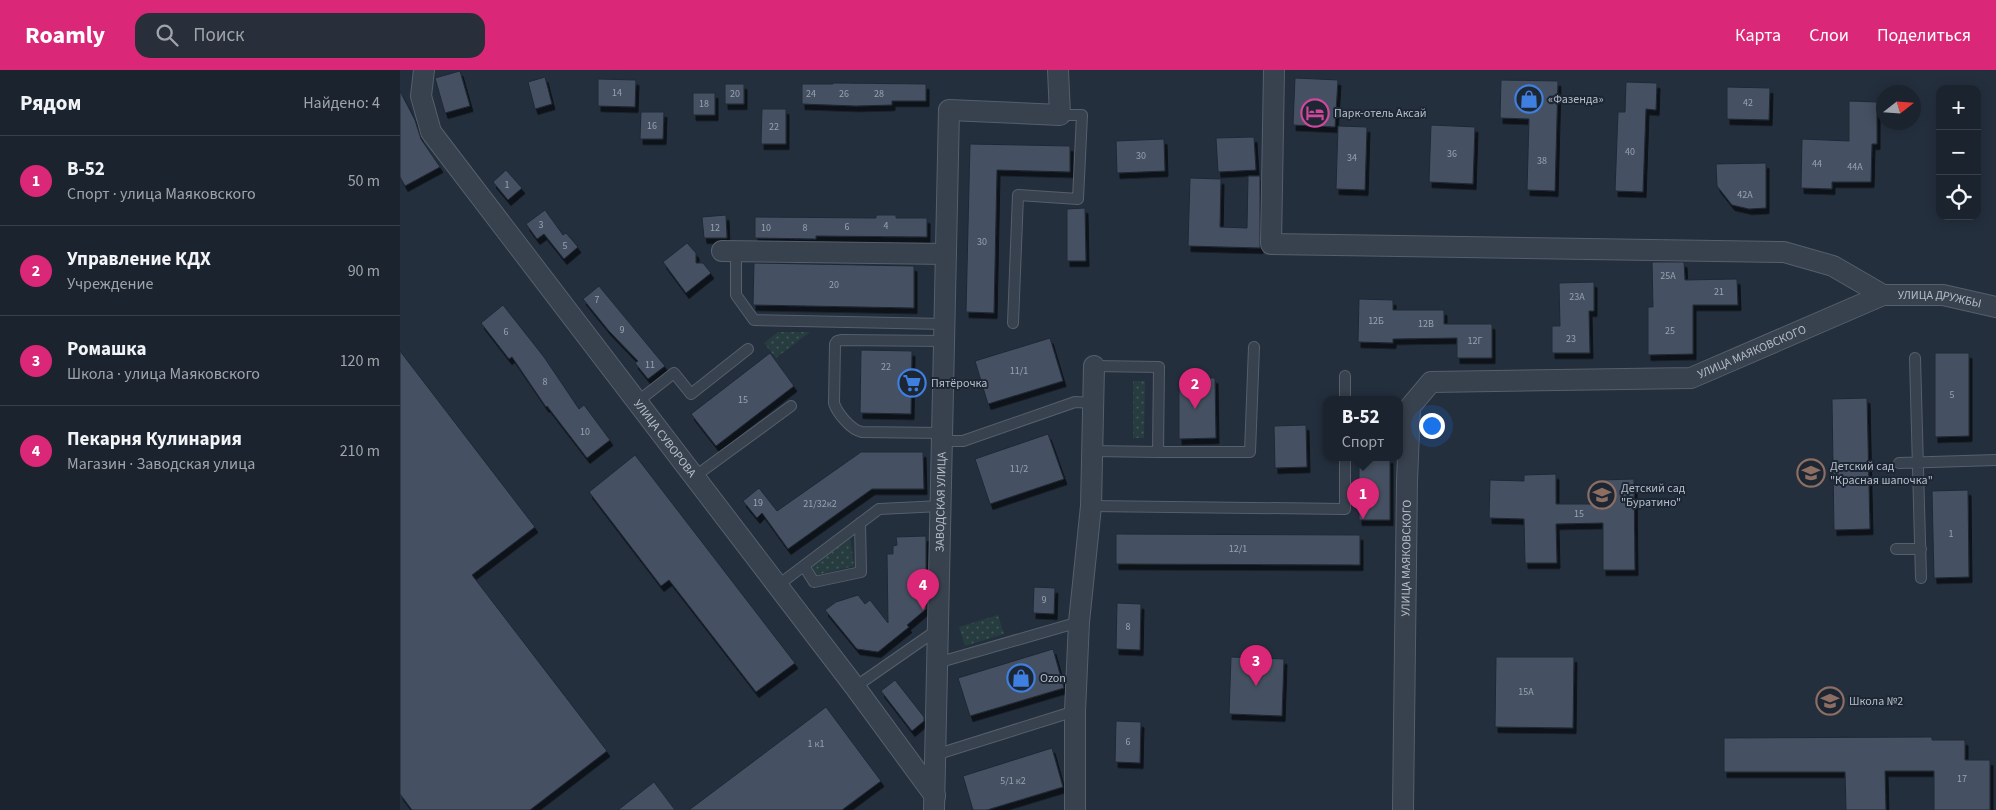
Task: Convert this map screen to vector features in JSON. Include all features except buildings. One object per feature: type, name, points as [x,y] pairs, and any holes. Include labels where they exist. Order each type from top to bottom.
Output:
[{"type":"street","name":"УЛИЦА СУВОРОВА","points":[[424,70],[421,96],[431,132],[855,687],[934,803]]},
{"type":"street","points":[[1058,70],[1060,115]]},
{"type":"street","points":[[1274,70],[1271,244],[1784,252],[1832,266],[1883,295]]},
{"type":"street","name":"ЗАВОДСКАЯ УЛИЦА","points":[[934,803],[949,110],[1060,115]]},
{"type":"street","points":[[729,251],[946,254]]},
{"type":"street","name":"УЛИЦА ДРУЖБЫ","points":[[1883,295],[1943,294],[1996,308]]},
{"type":"street","name":"УЛИЦА МАЯКОВСКОГО","points":[[1403,810],[1407,481],[1410,407],[1431,382],[1691,378],[1883,295]]},
{"type":"street","points":[[1074,810],[1075,711],[1079,622],[1091,506],[1094,366]]},
{"type":"lane","points":[[1013,323],[1018,195],[1078,199],[1082,115],[1060,115]]},
{"type":"lane","points":[[729,251],[736,296],[754,320],[944,332]]},
{"type":"lane","points":[[944,332],[837,341],[835,344],[834,403],[837,411],[854,429],[862,432],[942,437],[963,441],[1074,402],[1093,403]]},
{"type":"lane","points":[[1092,451],[1250,452],[1254,347]]},
{"type":"lane","points":[[637,402],[674,373],[691,394],[748,349]]},
{"type":"lane","points":[[1915,358],[1921,578]]},
{"type":"lane","points":[[1094,366],[1159,367],[1158,452]]},
{"type":"lane","points":[[1345,376],[1345,396]]},
{"type":"lane","points":[[694,477],[791,406]]},
{"type":"lane","points":[[1899,463],[1996,460]]},
{"type":"lane","points":[[1091,506],[1345,509],[1345,461]]},
{"type":"lane","points":[[777,586],[878,509],[941,506]]},
{"type":"lane","points":[[804,566],[814,582],[861,572],[860,523]]},
{"type":"lane","points":[[1896,549],[1921,549]]},
{"type":"lane","points":[[937,663],[1079,622]]},
{"type":"lane","points":[[855,687],[938,630]]},
{"type":"lane","points":[[936,754],[1075,711]]},
{"type":"green space","points":[[778,332],[810,332],[776,358],[764,343]]},
{"type":"green space","points":[[1133,381],[1145,381],[1144,438],[1133,438]]},
{"type":"green space","points":[[850,536],[854,566],[817,575],[811,565]]},
{"type":"green space","points":[[998,615],[1004,634],[965,646],[959,627]]},
{"type":"place","name":"«Фазенда»","points":[[1529,99]]},
{"type":"place","name":"Парк-отель Аксай","points":[[1315,113]]},
{"type":"place","name":"Пятёрочка","points":[[912,383]]},
{"type":"place","name":"Управление КДХ","points":[[1195,409]]},
{"type":"place","name":"Детский сад \"Красная шапочка\"","points":[[1811,473]]},
{"type":"place","name":"Детский сад \"Буратино\"","points":[[1602,495]]},
{"type":"place","name":"В-52","points":[[1363,519]]},
{"type":"place","name":"Пекарня Кулинария","points":[[923,610]]},
{"type":"place","name":"Ozon","points":[[1021,678]]},
{"type":"place","name":"Ромашка","points":[[1256,686]]},
{"type":"place","name":"Школа №2","points":[[1830,701]]}]
